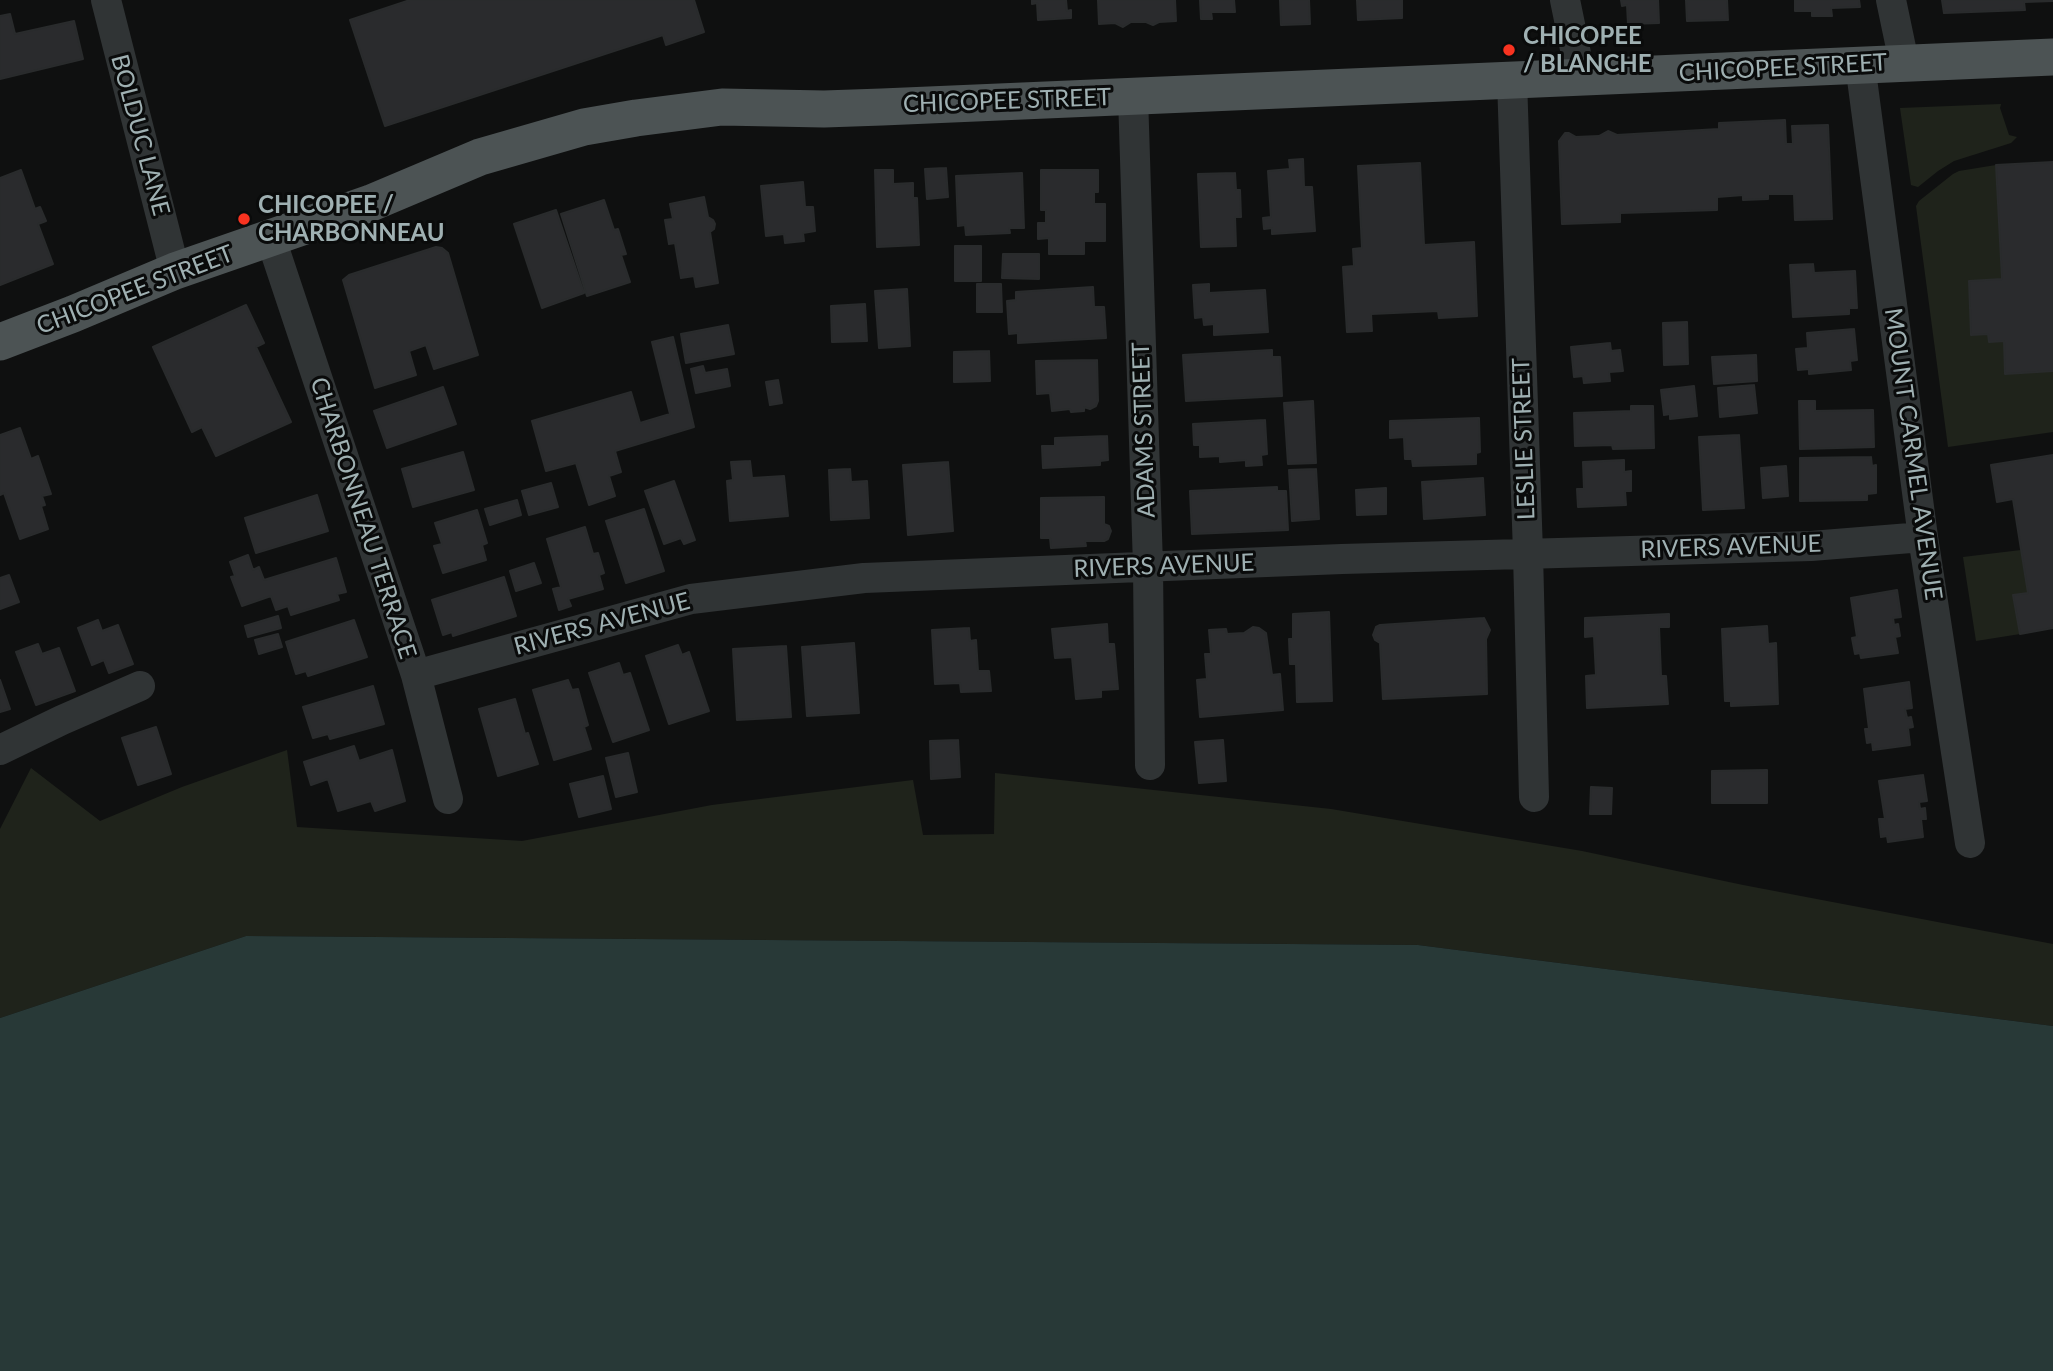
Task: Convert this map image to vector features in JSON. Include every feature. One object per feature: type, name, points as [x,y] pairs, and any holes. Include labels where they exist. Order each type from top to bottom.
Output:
[{"type":"main road","name":"CHICOPEE STREET","points":[[0,342],[175,271],[371,203],[480,158],[584,127],[722,107],[824,109],[2053,57]]},
{"type":"street","name":"BOLDUC LANE","points":[[106,0],[175,271]]},
{"type":"street","points":[[1565,0],[1581,78]]},
{"type":"street","points":[[1891,0],[1904,62]]},
{"type":"street","name":"MOUNT CARMEL AVENUE","points":[[1860,64],[1923,537],[1970,843]]},
{"type":"street","name":"LESLIE STREET","points":[[1512,80],[1534,797]]},
{"type":"street","name":"ADAMS STREET","points":[[1133,96],[1148,566],[1150,765]]},
{"type":"street","name":"CHARBONNEAU TERRACE","points":[[271,239],[416,675],[448,799]]},
{"type":"street","name":"RIVERS AVENUE","points":[[416,675],[691,599],[864,578],[1528,553],[1811,546],[1923,537]]},
{"type":"street","points":[[0,750],[140,687]]},
{"type":"shaded area","points":[[2001,104],[2009,135],[2017,137],[2011,143],[1954,161],[1918,187],[1911,185],[1900,108]]},
{"type":"shaded area","points":[[1996,165],[2002,279],[1969,281],[1971,335],[1988,334],[1989,342],[2004,341],[2006,374],[2053,371],[2053,432],[1948,447],[1916,206],[1953,174]]},
{"type":"shaded area","points":[[2021,550],[2028,593],[2013,596],[2020,634],[1976,641],[1963,557]]},
{"type":"shaded area","points":[[287,750],[297,827],[522,841],[712,805],[913,780],[923,835],[994,834],[995,773],[1331,809],[1582,851],[1743,885],[2053,944],[2053,1026],[1418,945],[246,936],[0,1018],[0,829],[31,768],[100,821],[182,787]]},
{"type":"shaded area","points":[[246,936],[1418,945],[2053,1026],[2053,1371],[0,1371],[0,1018]]},
{"type":"building","points":[[410,0],[694,0],[704,32],[666,45],[663,35],[385,126],[350,20]]},
{"type":"building","points":[[1032,0],[1066,0],[1067,11],[1071,10],[1071,18],[1038,20],[1037,3],[1032,4]]},
{"type":"building","points":[[1098,0],[1175,0],[1176,21],[1153,25],[1131,22],[1123,27],[1115,23],[1099,24]]},
{"type":"building","points":[[1200,0],[1234,0],[1235,12],[1211,12],[1212,19],[1201,19]]},
{"type":"building","points":[[1280,0],[1309,0],[1310,24],[1281,25]]},
{"type":"building","points":[[1357,0],[1402,0],[1402,18],[1358,20]]},
{"type":"building","points":[[1621,0],[1658,0],[1659,23],[1628,24],[1627,5],[1622,6]]},
{"type":"building","points":[[1686,0],[1727,0],[1728,20],[1687,21]]},
{"type":"building","points":[[1795,0],[1859,0],[1860,7],[1831,8],[1832,16],[1812,16],[1812,11],[1795,11]]},
{"type":"building","points":[[1942,0],[2053,1],[2024,2],[2025,10],[1944,13]]},
{"type":"building","points":[[10,14],[15,34],[74,21],[83,59],[0,79],[0,16]]},
{"type":"building","points":[[1785,120],[1786,144],[1793,144],[1792,126],[1828,125],[1832,219],[1795,220],[1794,194],[1768,194],[1768,199],[1743,200],[1743,195],[1717,197],[1717,210],[1620,213],[1620,222],[1562,224],[1559,141],[1565,133],[1576,137],[1599,136],[1608,131],[1617,135],[1719,129],[1719,123]]},
{"type":"building","points":[[1303,159],[1304,187],[1312,187],[1315,231],[1272,234],[1272,228],[1264,229],[1263,218],[1271,217],[1268,171],[1290,169],[1289,160]]},
{"type":"building","points":[[2053,162],[2053,371],[2005,374],[2004,341],[1989,342],[1988,334],[1971,335],[1969,281],[2002,279],[1996,165]]},
{"type":"building","points":[[1420,163],[1424,245],[1474,242],[1477,316],[1439,318],[1438,311],[1371,314],[1372,331],[1347,332],[1343,267],[1354,266],[1353,249],[1362,248],[1358,166]]},
{"type":"building","points":[[946,168],[948,197],[927,199],[925,169]]},
{"type":"building","points":[[21,170],[35,209],[40,207],[46,221],[38,224],[53,264],[0,285],[0,178]]},
{"type":"building","points":[[875,170],[893,170],[893,184],[913,183],[913,198],[917,198],[919,245],[877,247]]},
{"type":"building","points":[[1041,170],[1098,170],[1098,192],[1094,192],[1094,204],[1105,204],[1105,241],[1084,241],[1084,254],[1049,254],[1049,238],[1038,239],[1038,223],[1046,223],[1046,210],[1041,210]]},
{"type":"building","points":[[1022,173],[1024,228],[1009,228],[1010,233],[966,235],[965,225],[958,226],[956,176]]},
{"type":"building","points":[[1235,173],[1236,190],[1240,190],[1241,217],[1235,217],[1236,246],[1201,247],[1198,174]]},
{"type":"building","points":[[803,182],[805,207],[813,207],[815,231],[803,233],[804,241],[785,243],[784,234],[766,236],[761,186]]},
{"type":"building","points":[[704,197],[708,217],[715,224],[710,232],[718,283],[696,287],[694,276],[681,278],[675,243],[669,244],[665,220],[673,219],[670,204]]},
{"type":"building","points":[[604,200],[626,254],[621,255],[630,282],[587,296],[561,214]]},
{"type":"building","points":[[556,210],[584,293],[542,308],[514,224]]},
{"type":"building","points":[[955,246],[981,246],[981,281],[955,281]]},
{"type":"building","points":[[436,247],[448,253],[478,355],[434,369],[426,345],[409,351],[416,375],[375,388],[343,280],[349,275]]},
{"type":"building","points":[[1003,254],[1039,254],[1039,279],[1002,278]]},
{"type":"building","points":[[1813,264],[1814,273],[1855,271],[1857,308],[1849,308],[1849,314],[1793,317],[1790,265]]},
{"type":"building","points":[[977,284],[1001,284],[1002,312],[977,312]]},
{"type":"building","points":[[1209,284],[1209,293],[1265,290],[1268,332],[1214,335],[1214,324],[1204,325],[1203,317],[1195,318],[1193,285]]},
{"type":"building","points":[[1093,287],[1094,307],[1104,307],[1106,338],[1018,343],[1018,333],[1009,334],[1007,301],[1016,300],[1016,292]]},
{"type":"building","points":[[907,289],[910,346],[879,348],[875,291]]},
{"type":"building","points":[[865,304],[867,341],[832,342],[831,306]]},
{"type":"building","points":[[246,305],[264,343],[256,347],[291,422],[216,456],[202,427],[192,432],[153,347]]},
{"type":"building","points":[[1687,322],[1688,364],[1664,365],[1663,323]]},
{"type":"building","points":[[728,325],[734,354],[686,363],[681,334]]},
{"type":"building","points":[[1854,329],[1857,360],[1850,361],[1851,370],[1809,374],[1809,369],[1798,370],[1796,349],[1808,348],[1807,333]]},
{"type":"building","points":[[673,337],[694,427],[615,451],[621,472],[609,476],[615,496],[589,505],[576,463],[546,471],[532,421],[631,392],[640,423],[670,414],[652,342]]},
{"type":"building","points":[[1610,343],[1611,351],[1620,350],[1623,371],[1609,372],[1610,381],[1584,383],[1583,376],[1574,377],[1571,347]]},
{"type":"building","points":[[1272,350],[1272,357],[1280,357],[1282,396],[1186,401],[1183,355]]},
{"type":"building","points":[[989,351],[990,381],[954,382],[954,352]]},
{"type":"building","points":[[1756,355],[1757,381],[1714,384],[1712,357]]},
{"type":"building","points":[[1097,360],[1096,406],[1090,409],[1084,407],[1084,411],[1052,411],[1050,393],[1037,394],[1036,361]]},
{"type":"building","points":[[703,366],[705,373],[727,369],[730,386],[696,393],[691,369]]},
{"type":"building","points":[[778,380],[782,403],[770,405],[766,382]]},
{"type":"building","points":[[1754,385],[1757,413],[1720,417],[1718,388]]},
{"type":"building","points":[[1694,386],[1697,416],[1670,419],[1670,414],[1664,415],[1661,390]]},
{"type":"building","points":[[443,387],[456,424],[387,448],[374,411]]},
{"type":"building","points":[[1313,401],[1316,463],[1288,464],[1284,403]]},
{"type":"building","points":[[1799,401],[1815,401],[1815,411],[1873,410],[1874,447],[1800,449]]},
{"type":"building","points":[[1631,406],[1653,406],[1654,448],[1575,446],[1574,413],[1631,411]]},
{"type":"building","points":[[1479,418],[1480,452],[1476,453],[1476,464],[1413,466],[1412,459],[1405,459],[1404,437],[1390,438],[1390,421]]},
{"type":"building","points":[[1265,420],[1267,454],[1261,455],[1262,465],[1246,466],[1246,460],[1220,462],[1220,456],[1200,457],[1200,445],[1194,445],[1193,424]]},
{"type":"building","points":[[20,428],[31,459],[38,456],[51,494],[42,496],[45,505],[41,506],[48,529],[20,539],[4,493],[0,495],[0,435]]},
{"type":"building","points":[[1739,435],[1744,508],[1703,510],[1699,437]]},
{"type":"building","points":[[1107,436],[1108,460],[1100,461],[1100,465],[1043,468],[1042,446],[1055,446],[1055,438]]},
{"type":"building","points":[[463,452],[474,490],[413,507],[402,469]]},
{"type":"building","points":[[2053,455],[2053,628],[2020,634],[2013,595],[2028,593],[2013,499],[1997,502],[1991,465]]},
{"type":"building","points":[[1871,457],[1872,466],[1876,465],[1876,493],[1867,494],[1867,500],[1800,501],[1800,458]]},
{"type":"building","points":[[1624,460],[1624,472],[1631,471],[1631,491],[1625,491],[1626,505],[1578,507],[1577,489],[1584,489],[1583,462]]},
{"type":"building","points":[[750,461],[752,478],[784,476],[788,516],[730,521],[727,481],[733,480],[731,462]]},
{"type":"building","points":[[948,462],[953,531],[908,535],[903,465]]},
{"type":"building","points":[[1786,466],[1788,496],[1763,498],[1761,468]]},
{"type":"building","points":[[850,469],[851,482],[867,481],[869,518],[831,520],[829,470]]},
{"type":"building","points":[[1316,469],[1319,519],[1292,521],[1289,470]]},
{"type":"building","points":[[1483,478],[1485,515],[1424,519],[1422,482]]},
{"type":"building","points":[[674,481],[695,540],[684,544],[681,538],[664,544],[645,491]]},
{"type":"building","points":[[551,483],[558,507],[529,515],[522,491]]},
{"type":"building","points":[[1277,487],[1277,491],[1286,491],[1288,530],[1192,534],[1190,491]]},
{"type":"building","points":[[1386,488],[1386,514],[1357,515],[1356,490]]},
{"type":"building","points":[[317,495],[328,531],[256,553],[245,518]]},
{"type":"building","points":[[1104,497],[1104,524],[1109,526],[1111,531],[1108,539],[1085,541],[1086,546],[1051,548],[1050,538],[1041,538],[1041,498]]},
{"type":"building","points":[[517,500],[521,515],[490,525],[485,509]]},
{"type":"building","points":[[644,509],[664,571],[626,583],[606,521]]},
{"type":"building","points":[[477,510],[487,543],[482,545],[486,560],[443,573],[434,546],[442,544],[435,523]]},
{"type":"building","points":[[585,527],[593,554],[598,553],[604,573],[599,575],[603,589],[568,599],[571,606],[559,610],[553,589],[561,587],[547,539]]},
{"type":"building","points":[[248,555],[253,570],[259,567],[264,580],[336,558],[346,592],[337,594],[339,600],[291,615],[288,606],[276,610],[271,596],[242,606],[231,577],[235,576],[230,562]]},
{"type":"building","points":[[534,563],[541,583],[516,591],[510,571]]},
{"type":"building","points":[[9,575],[19,602],[0,609],[0,578]]},
{"type":"building","points":[[504,577],[516,616],[453,636],[452,632],[443,635],[432,600]]},
{"type":"building","points":[[1897,590],[1901,617],[1893,618],[1894,625],[1898,624],[1900,636],[1895,637],[1898,653],[1861,658],[1860,653],[1855,654],[1852,638],[1857,637],[1851,598]]},
{"type":"building","points":[[1329,612],[1332,701],[1297,702],[1296,664],[1290,664],[1289,639],[1293,639],[1293,614]]},
{"type":"building","points":[[1669,614],[1669,627],[1659,627],[1661,676],[1666,676],[1668,704],[1587,708],[1586,676],[1596,675],[1594,636],[1585,637],[1585,618]]},
{"type":"building","points":[[278,616],[281,628],[248,637],[245,626]]},
{"type":"building","points":[[1484,618],[1490,630],[1486,639],[1487,694],[1383,699],[1380,643],[1373,635],[1376,627]]},
{"type":"building","points":[[98,620],[102,631],[118,625],[133,664],[109,673],[104,660],[92,665],[78,628]]},
{"type":"building","points":[[354,620],[367,657],[308,676],[306,671],[296,674],[286,642]]},
{"type":"building","points":[[1107,624],[1108,644],[1114,644],[1118,689],[1101,690],[1101,697],[1076,699],[1072,657],[1055,658],[1052,629]]},
{"type":"building","points":[[1767,626],[1768,644],[1776,643],[1778,704],[1731,706],[1731,701],[1725,701],[1722,629]]},
{"type":"building","points":[[1253,627],[1266,633],[1272,675],[1280,674],[1283,710],[1200,717],[1197,680],[1207,679],[1205,654],[1211,654],[1209,630],[1226,629],[1227,634],[1244,633]]},
{"type":"building","points":[[969,628],[970,641],[976,640],[978,671],[989,671],[991,691],[961,692],[960,683],[935,684],[932,630]]},
{"type":"building","points":[[278,634],[282,647],[259,654],[255,640]]},
{"type":"building","points":[[854,643],[859,713],[807,716],[802,647]]},
{"type":"building","points":[[38,644],[42,654],[59,648],[75,691],[36,705],[16,652]]},
{"type":"building","points":[[678,645],[682,655],[689,652],[709,711],[669,724],[646,656]]},
{"type":"building","points":[[786,646],[791,717],[737,720],[733,649]]},
{"type":"building","points":[[619,663],[623,675],[630,673],[649,730],[613,742],[589,673]]},
{"type":"building","points":[[0,680],[10,709],[0,712]]},
{"type":"building","points":[[568,680],[572,690],[578,689],[588,725],[584,727],[591,749],[554,760],[533,690]]},
{"type":"building","points":[[1909,682],[1912,708],[1905,709],[1907,718],[1911,717],[1913,727],[1908,728],[1910,745],[1873,750],[1872,742],[1867,743],[1865,729],[1869,729],[1864,689]]},
{"type":"building","points":[[373,686],[384,724],[330,739],[328,734],[313,738],[303,707]]},
{"type":"building","points":[[515,699],[525,734],[528,733],[538,764],[498,776],[479,709]]},
{"type":"building","points":[[156,727],[171,774],[138,785],[122,738]]},
{"type":"building","points":[[958,740],[960,777],[931,779],[930,741]]},
{"type":"building","points":[[1223,740],[1226,781],[1199,783],[1195,742]]},
{"type":"building","points":[[354,746],[359,761],[392,750],[405,801],[375,811],[371,801],[338,811],[328,779],[311,785],[304,762]]},
{"type":"building","points":[[628,753],[637,792],[616,797],[606,758]]},
{"type":"building","points":[[1767,770],[1767,803],[1712,803],[1712,771]]},
{"type":"building","points":[[1923,775],[1927,801],[1919,802],[1920,809],[1925,808],[1926,819],[1921,819],[1923,837],[1888,842],[1887,836],[1881,837],[1879,819],[1885,819],[1879,781]]},
{"type":"building","points":[[603,776],[611,809],[579,817],[570,784]]},
{"type":"building","points":[[1591,787],[1612,788],[1611,814],[1590,814]]},
{"type":"place","name":"CHICOPEE / BLANCHE","points":[[1509,50]]},
{"type":"place","name":"CHICOPEE / CHARBONNEAU","points":[[244,219]]}]
